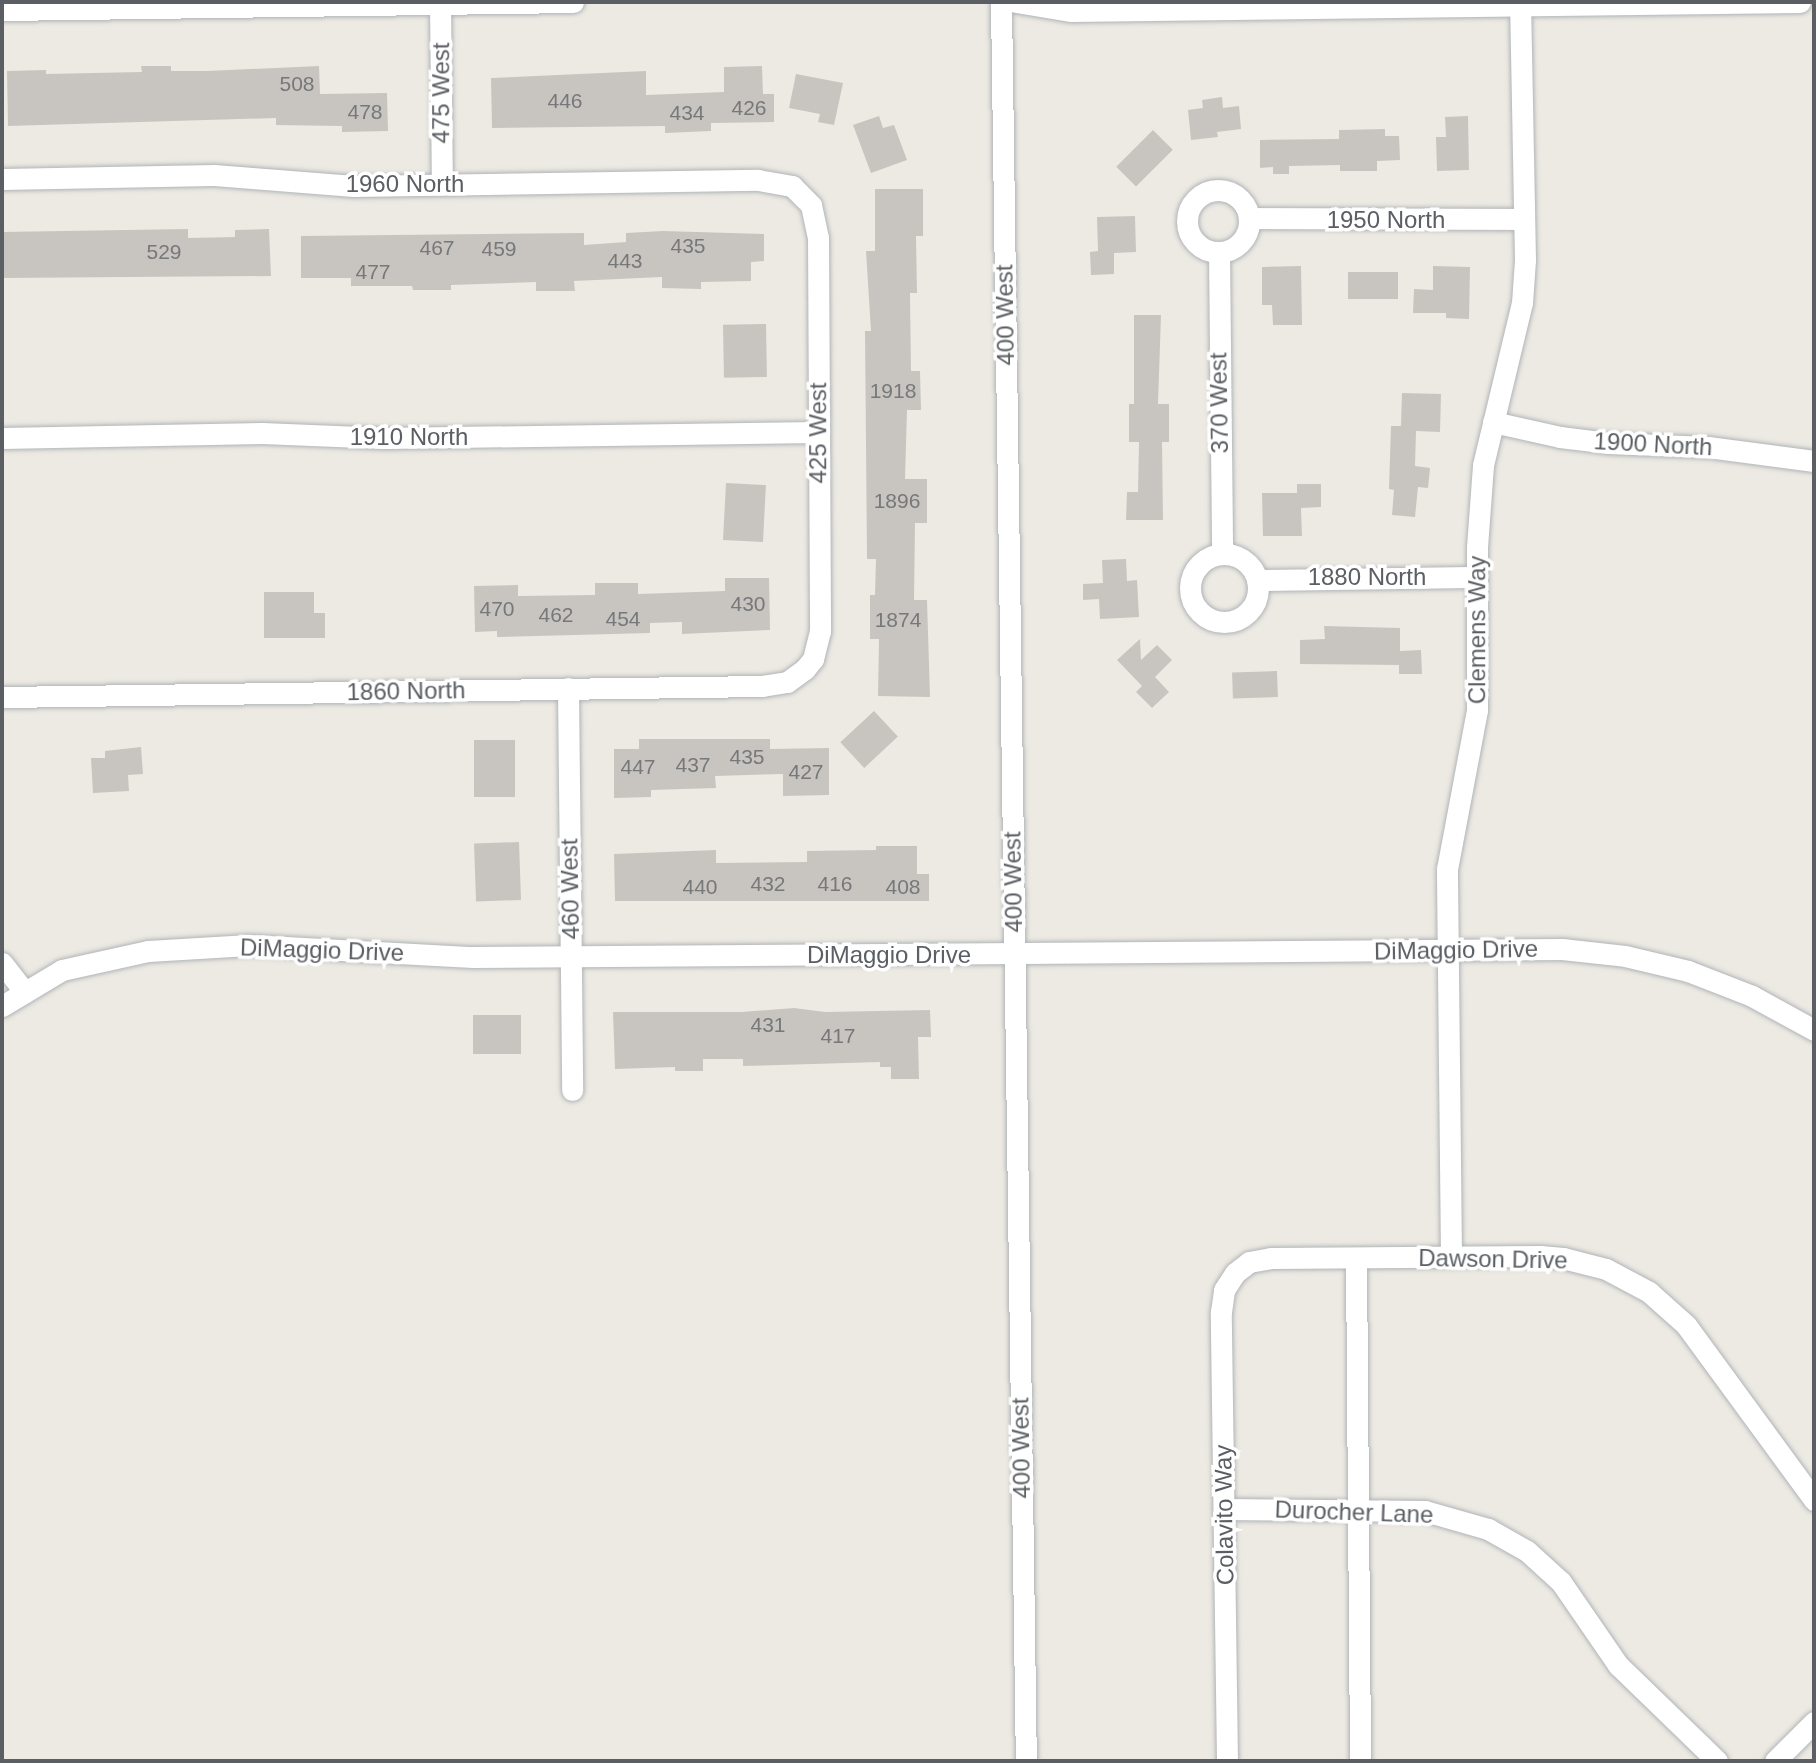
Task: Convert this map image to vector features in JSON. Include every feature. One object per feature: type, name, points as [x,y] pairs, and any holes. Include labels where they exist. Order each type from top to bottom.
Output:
[{"type":"street","points":[[2,10],[573,2]]},
{"type":"street","name":"400 West","points":[[1000,2],[1026,1761]]},
{"type":"street","points":[[1016,2],[1072,11],[1800,2]]},
{"type":"street","name":"475 West","points":[[440,3],[442,184]]},
{"type":"street","name":"Clemens Way","points":[[1451,1257],[1450,950],[1446,909],[1447,869],[1470,760],[1478,699],[1477,577],[1481,478],[1522,303],[1524,219],[1520,4]]},
{"type":"street","name":"1960 North","points":[[2,179],[214,175],[354,186],[771,180],[792,186],[804,196]]},
{"type":"street","points":[[1212,191],[1229,192],[1243,202],[1249,218],[1249,226],[1242,242],[1219,253],[1203,249],[1191,237],[1187,220],[1191,204],[1212,191]]},
{"type":"street","name":"425 West","points":[[804,196],[811,205],[818,237],[820,631],[813,659],[805,669]]},
{"type":"street","name":"1950 North","points":[[1249,218],[1524,219]]},
{"type":"street","name":"370 West","points":[[1219,253],[1217,306],[1222,554]]},
{"type":"street","name":"1900 North","points":[[1493,422],[1560,437],[1608,443],[1721,448],[1814,461]]},
{"type":"street","name":"1910 North","points":[[2,438],[262,433],[385,438],[817,432]]},
{"type":"street","points":[[1222,554],[1248,564],[1257,580],[1257,598],[1253,607],[1239,619],[1221,622],[1203,616],[1190,592],[1193,574],[1205,560],[1222,554]]},
{"type":"street","name":"1880 North","points":[[1257,580],[1477,577]]},
{"type":"street","name":"1860 North","points":[[2,697],[762,686],[787,682],[805,669]]},
{"type":"street","name":"460 West","points":[[568,688],[572,1090]]},
{"type":"street","name":"DiMaggio Drive","points":[[2,1006],[62,970],[148,951],[249,945],[473,957],[1562,949],[1657,962],[1721,982],[1783,1011],[1814,1030]]},
{"type":"street","points":[[2,963],[25,992]]},
{"type":"street","name":"Dawson Drive","points":[[1234,1273],[1249,1262],[1271,1258],[1563,1258],[1606,1269],[1649,1292],[1686,1325],[1814,1500]]},
{"type":"street","points":[[1356,1258],[1360,1761]]},
{"type":"street","name":"Colavito Way","points":[[1227,1761],[1222,1312],[1224,1290],[1234,1273]]},
{"type":"street","name":"Durocher Lane","points":[[1224,1509],[1403,1510],[1446,1515],[1488,1529],[1527,1551],[1561,1582],[1618,1665],[1717,1761]]},
{"type":"street","points":[[1775,1761],[1814,1722]]},
{"type":"building","points":[[141,66],[171,66],[171,71],[207,71],[319,66],[320,94],[387,93],[388,131],[342,132],[342,126],[276,125],[276,118],[8,126],[7,71],[46,70],[46,74],[142,72]]},
{"type":"building","points":[[762,66],[763,94],[774,94],[774,122],[711,123],[711,131],[665,133],[665,126],[492,128],[491,78],[646,71],[646,95],[724,92],[724,67]]},
{"type":"building","points":[[796,74],[843,83],[834,125],[818,122],[820,114],[789,108]]},
{"type":"building","points":[[1222,97],[1223,108],[1239,106],[1241,129],[1217,132],[1218,137],[1191,140],[1188,110],[1203,108],[1202,100]]},
{"type":"building","points":[[879,116],[883,128],[894,125],[907,160],[871,173],[853,125]]},
{"type":"building","points":[[1468,116],[1469,170],[1437,171],[1436,137],[1446,137],[1445,117]]},
{"type":"building","points":[[1385,129],[1385,136],[1399,136],[1400,160],[1377,161],[1377,171],[1340,171],[1340,165],[1289,166],[1289,174],[1273,174],[1273,167],[1260,168],[1260,140],[1339,139],[1339,130]]},
{"type":"building","points":[[1153,130],[1173,150],[1136,187],[1116,167]]},
{"type":"building","points":[[875,189],[923,189],[923,236],[916,236],[917,293],[910,293],[911,371],[920,371],[921,410],[907,410],[905,479],[927,479],[927,523],[915,523],[914,600],[927,600],[930,697],[878,696],[879,639],[870,639],[870,595],[875,595],[876,559],[867,559],[865,331],[871,331],[866,251],[875,251]]},
{"type":"building","points":[[1135,216],[1136,252],[1114,253],[1114,274],[1091,275],[1090,252],[1098,251],[1097,217]]},
{"type":"building","points":[[188,229],[188,238],[235,237],[235,230],[269,229],[271,276],[2,278],[2,232]]},
{"type":"building","points":[[663,231],[764,234],[764,261],[751,262],[751,281],[701,282],[701,289],[662,288],[662,277],[574,281],[575,291],[536,291],[536,282],[451,285],[451,290],[413,290],[412,286],[351,286],[351,278],[301,278],[301,236],[584,233],[584,245],[626,242],[626,233]]},
{"type":"building","points":[[1301,266],[1302,325],[1273,325],[1272,305],[1262,305],[1262,267]]},
{"type":"building","points":[[1433,266],[1470,267],[1469,319],[1446,318],[1446,313],[1413,313],[1414,289],[1433,290]]},
{"type":"building","points":[[1348,272],[1398,272],[1398,299],[1348,299]]},
{"type":"building","points":[[1134,315],[1161,315],[1158,404],[1169,404],[1169,442],[1162,442],[1163,520],[1126,520],[1127,492],[1138,492],[1139,442],[1129,442],[1129,404],[1134,404]]},
{"type":"building","points":[[766,324],[767,377],[724,378],[723,325]]},
{"type":"building","points":[[1402,393],[1441,394],[1440,432],[1416,431],[1415,466],[1430,468],[1428,488],[1418,487],[1415,517],[1392,515],[1394,490],[1389,489],[1391,426],[1401,426]]},
{"type":"building","points":[[726,483],[766,485],[763,542],[723,540]]},
{"type":"building","points":[[1297,484],[1321,484],[1321,507],[1301,508],[1302,536],[1263,536],[1262,493],[1297,493]]},
{"type":"building","points":[[1126,559],[1127,581],[1137,580],[1139,617],[1100,619],[1099,599],[1083,600],[1083,584],[1103,583],[1102,560]]},
{"type":"building","points":[[725,578],[769,578],[770,630],[682,634],[682,622],[650,623],[650,633],[497,637],[497,631],[475,632],[474,586],[518,585],[518,596],[595,595],[595,583],[638,583],[638,594],[725,591]]},
{"type":"building","points":[[264,592],[314,592],[314,613],[325,613],[325,638],[264,638]]},
{"type":"building","points":[[1324,626],[1400,628],[1400,651],[1421,650],[1422,674],[1399,674],[1399,665],[1300,664],[1300,640],[1325,639]]},
{"type":"building","points":[[1140,639],[1141,660],[1157,645],[1172,660],[1155,677],[1169,692],[1152,708],[1136,692],[1142,686],[1117,660]]},
{"type":"building","points":[[1277,671],[1278,697],[1233,699],[1232,673]]},
{"type":"building","points":[[874,711],[898,737],[864,768],[840,742]]},
{"type":"building","points":[[639,739],[770,739],[770,749],[829,748],[829,795],[783,796],[783,774],[715,776],[716,788],[651,790],[651,797],[614,798],[614,749],[639,749]]},
{"type":"building","points":[[474,740],[515,740],[515,797],[474,797]]},
{"type":"building","points":[[141,747],[143,774],[128,775],[129,791],[93,793],[91,758],[105,758],[105,751]]},
{"type":"building","points":[[519,842],[521,900],[476,902],[474,844]]},
{"type":"building","points":[[876,846],[917,846],[917,874],[929,874],[929,901],[615,901],[614,854],[716,850],[716,863],[807,862],[807,851],[876,850]]},
{"type":"building","points":[[794,1008],[825,1012],[930,1010],[931,1037],[918,1037],[919,1079],[891,1079],[891,1067],[880,1067],[880,1062],[743,1066],[743,1059],[703,1059],[703,1071],[675,1071],[675,1067],[615,1069],[613,1012],[742,1012]]},
{"type":"building","points":[[473,1015],[521,1015],[521,1054],[473,1054]]}]
